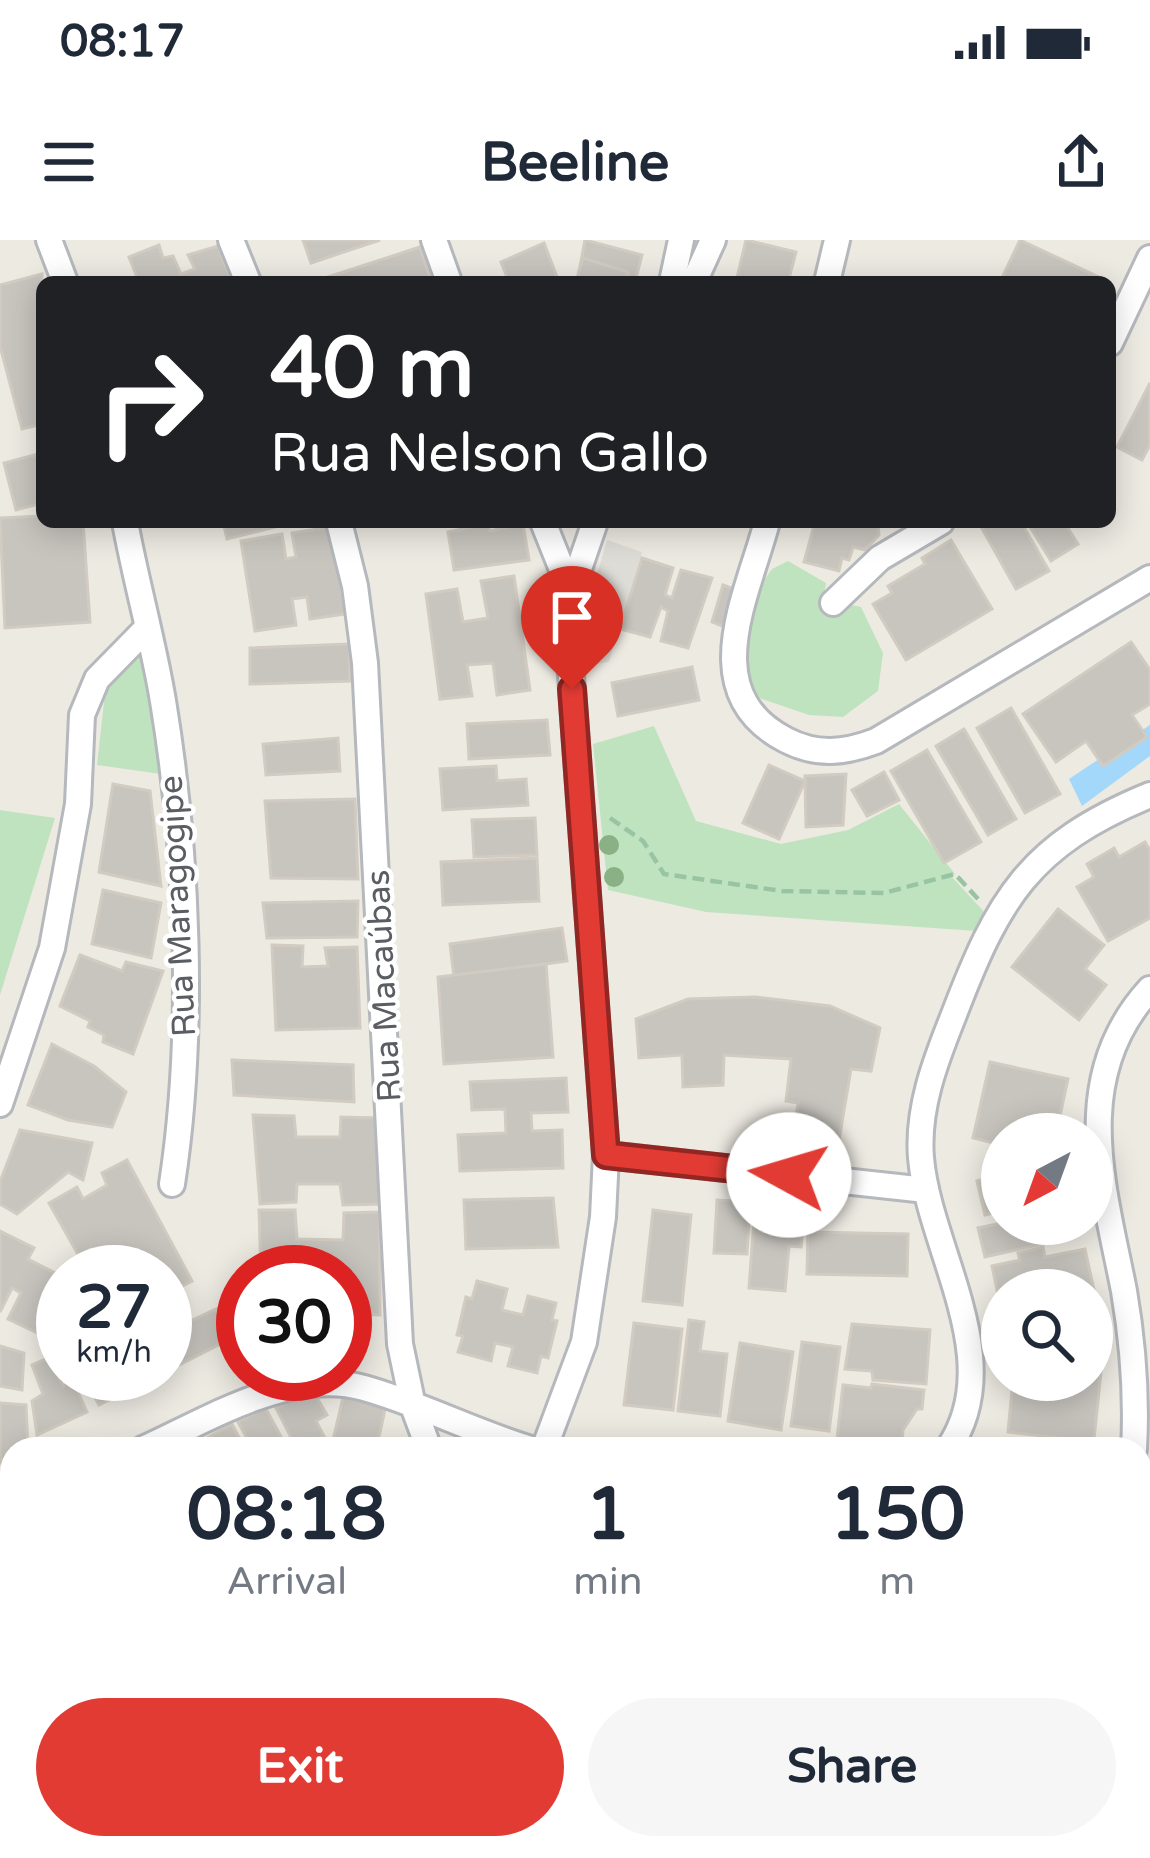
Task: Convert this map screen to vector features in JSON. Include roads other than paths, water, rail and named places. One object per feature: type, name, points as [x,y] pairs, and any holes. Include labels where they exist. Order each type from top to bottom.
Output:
[{"type":"street","points":[[49,240],[63,276]]},
{"type":"street","points":[[231,240],[246,276]]},
{"type":"street","points":[[434,240],[447,276]]},
{"type":"street","points":[[673,276],[681,240]]},
{"type":"street","points":[[697,276],[713,240]]},
{"type":"street","points":[[828,276],[837,240]]},
{"type":"street","points":[[1116,330],[1150,258]]},
{"type":"street","name":"Rua Maragogipe","points":[[125,528],[165,719],[176,802],[184,1106],[172,1184]]},
{"type":"street","name":"Rua Macaúbas","points":[[340,528],[355,586],[365,663],[400,1343],[412,1406],[425,1437]]},
{"type":"street","points":[[545,528],[571,592]]},
{"type":"street","points":[[548,1437],[584,1342],[604,1217],[606,1155],[569,648],[571,592],[593,528]]},
{"type":"street","points":[[765,528],[731,671],[738,696],[754,716],[799,747],[822,752],[847,752],[876,741],[1150,578]]},
{"type":"street","points":[[833,603],[880,558],[931,528]]},
{"type":"street","points":[[0,1104],[52,948],[77,804],[82,716],[97,679],[146,629]]},
{"type":"street","points":[[953,1437],[964,1412],[970,1364],[926,1190],[921,1154],[929,1081],[974,958],[998,913],[1034,865],[1091,820],[1150,795]]},
{"type":"street","points":[[1134,1437],[1133,1351],[1098,1164],[1098,1128],[1108,1059],[1150,989]]},
{"type":"street","points":[[606,1155],[926,1190]]},
{"type":"street","points":[[172,1437],[292,1388],[324,1384],[361,1387],[498,1437]]},
{"type":"water","points":[[1150,725],[1150,756],[1082,806],[1069,779]]}]
